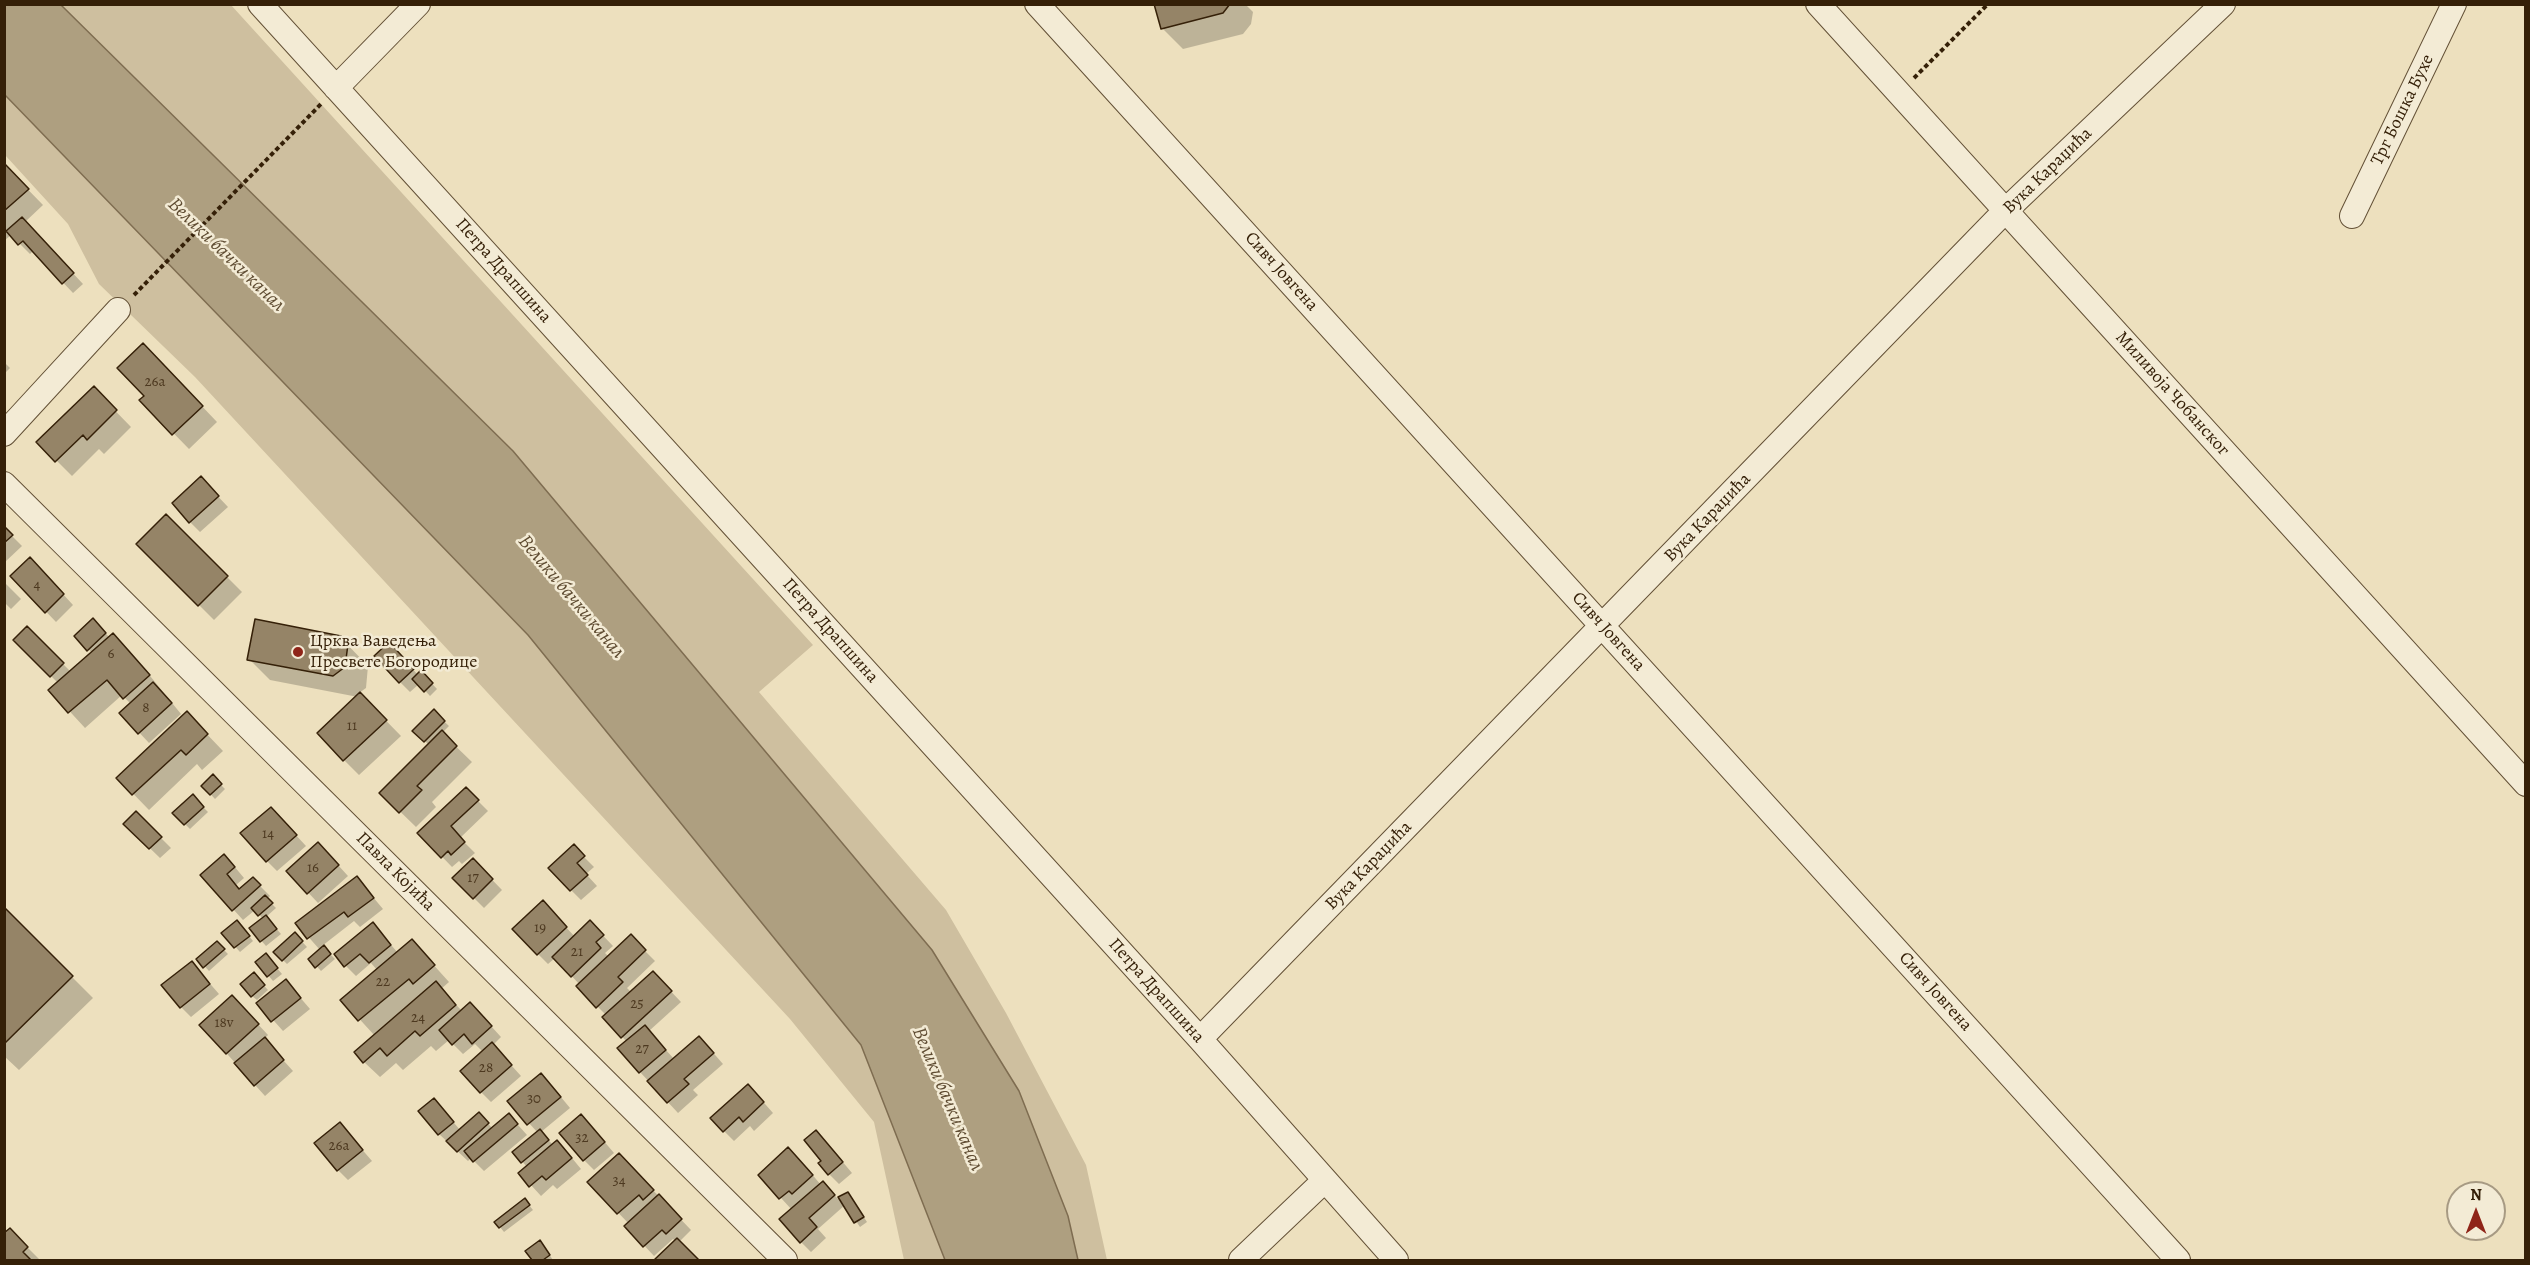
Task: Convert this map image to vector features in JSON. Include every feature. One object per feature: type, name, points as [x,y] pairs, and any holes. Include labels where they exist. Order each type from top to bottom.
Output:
[{"type":"street","name":"Петра Драпшина","points":[[260,4],[1200,1039],[1396,1260]]},
{"type":"street","points":[[336,88],[418,4]]},
{"type":"street","name":"Сивч Јовгена","points":[[1037,4],[2178,1260]]},
{"type":"street","name":"Миливоја Чобанског","points":[[1818,4],[2526,784]]},
{"type":"street","name":"Вука Караџића","points":[[1200,1039],[2006,211],[2223,4]]},
{"type":"street","name":"Трг Бошка Бухе","points":[[2352,216],[2454,4]]},
{"type":"street","points":[[4,434],[118,310]]},
{"type":"street","name":"Павла Којића","points":[[4,484],[785,1260]]},
{"type":"street","points":[[1241,1260],[1325,1180]]},
{"type":"path","points":[[1898,93],[1988,4]]},
{"type":"path","points":[[118,310],[336,88]]},
{"type":"shaded area","points":[[61,5],[231,5],[813,645],[759,692],[946,910],[1006,1013],[1086,1165],[1107,1260],[1078,1260],[1068,1216],[1019,1091],[932,950],[513,451]]},
{"type":"shaded area","points":[[5,95],[528,635],[861,1045],[945,1260],[904,1260],[874,1122],[790,1019],[195,377],[99,284],[68,224],[5,155]]},
{"type":"water","name":"Велики бачки канал","points":[[4,5],[61,5],[513,451],[932,950],[1019,1091],[1068,1216],[1078,1260],[945,1260],[861,1045],[528,635],[5,95]]},
{"type":"building","points":[[1154,4],[1230,4],[1223,13],[1161,29]]},
{"type":"building","points":[[4,163],[29,189],[4,211]]},
{"type":"building","points":[[22,217],[74,273],[62,284],[23,241],[18,245],[6,231]]},
{"type":"building","points":[[143,343],[203,406],[172,435],[139,400],[144,396],[117,368]]},
{"type":"building","points":[[94,386],[117,410],[87,440],[83,435],[55,462],[36,442]]},
{"type":"building","points":[[201,476],[219,496],[189,523],[172,503]]},
{"type":"building","points":[[166,514],[228,576],[198,606],[136,544]]},
{"type":"building","points":[[4,526],[13,535],[4,543]]},
{"type":"building","points":[[30,557],[64,594],[45,613],[10,576]]},
{"type":"building","points":[[93,618],[106,633],[87,651],[74,636]]},
{"type":"building","name":"Црква Ваведења Пресвете Богородице","points":[[255,619],[341,636],[348,644],[345,667],[333,676],[247,660]]},
{"type":"building","points":[[27,626],[64,663],[50,677],[13,640]]},
{"type":"building","points":[[113,633],[150,675],[123,699],[107,680],[68,713],[48,690]]},
{"type":"building","points":[[389,642],[414,669],[399,683],[374,656]]},
{"type":"building","points":[[421,670],[433,683],[424,692],[412,679]]},
{"type":"building","points":[[153,682],[172,703],[138,734],[119,713]]},
{"type":"building","points":[[360,692],[387,720],[343,761],[317,733]]},
{"type":"building","points":[[434,709],[445,721],[424,742],[412,731]]},
{"type":"building","points":[[187,711],[208,734],[186,755],[181,750],[132,795],[116,778]]},
{"type":"building","points":[[442,730],[457,746],[417,786],[422,790],[399,813],[379,793]]},
{"type":"building","points":[[213,774],[222,784],[210,795],[201,786]]},
{"type":"building","points":[[466,787],[479,800],[451,826],[465,842],[451,855],[448,851],[441,858],[417,833]]},
{"type":"building","points":[[193,794],[204,807],[184,825],[172,813]]},
{"type":"building","points":[[271,807],[297,835],[266,862],[240,833]]},
{"type":"building","points":[[136,811],[162,837],[149,849],[123,824]]},
{"type":"building","points":[[318,842],[339,865],[307,894],[286,871]]},
{"type":"building","points":[[574,844],[585,856],[577,863],[588,875],[570,891],[548,868]]},
{"type":"building","points":[[224,854],[235,867],[227,874],[239,889],[253,877],[261,885],[232,911],[200,875]]},
{"type":"building","points":[[473,858],[493,879],[473,899],[452,878]]},
{"type":"building","points":[[357,876],[374,898],[348,917],[344,912],[307,939],[295,923]]},
{"type":"building","points":[[265,895],[273,903],[258,916],[251,908]]},
{"type":"building","points":[[543,900],[567,927],[537,955],[512,929]]},
{"type":"building","points":[[4,907],[73,976],[4,1044]]},
{"type":"building","points":[[266,915],[277,929],[260,942],[249,928]]},
{"type":"building","points":[[237,920],[250,936],[234,948],[221,933]]},
{"type":"building","points":[[590,920],[604,935],[596,942],[601,948],[571,977],[552,957]]},
{"type":"building","points":[[373,922],[391,945],[369,963],[360,954],[344,967],[334,954]]},
{"type":"building","points":[[295,932],[303,941],[282,961],[273,952]]},
{"type":"building","points":[[631,934],[646,950],[618,977],[623,982],[596,1008],[576,986]]},
{"type":"building","points":[[412,939],[435,965],[413,984],[409,979],[358,1021],[340,1000]]},
{"type":"building","points":[[217,941],[225,949],[203,968],[196,959]]},
{"type":"building","points":[[324,945],[331,954],[315,968],[308,959]]},
{"type":"building","points":[[266,953],[278,968],[267,977],[255,962]]},
{"type":"building","points":[[192,961],[210,984],[180,1008],[161,985]]},
{"type":"building","points":[[653,971],[672,991],[621,1038],[602,1017]]},
{"type":"building","points":[[254,972],[265,985],[251,997],[240,984]]},
{"type":"building","points":[[286,979],[301,998],[271,1022],[256,1003]]},
{"type":"building","points":[[436,981],[456,1005],[420,1036],[415,1031],[387,1056],[380,1048],[363,1063],[354,1052]]},
{"type":"building","points":[[232,995],[259,1024],[226,1054],[199,1025]]},
{"type":"building","points":[[470,1002],[492,1026],[472,1044],[464,1034],[452,1045],[439,1030]]},
{"type":"building","points":[[645,1025],[666,1050],[639,1073],[617,1048]]},
{"type":"building","points":[[699,1036],[714,1053],[684,1079],[689,1084],[667,1103],[647,1081]]},
{"type":"building","points":[[265,1037],[284,1060],[254,1086],[234,1063]]},
{"type":"building","points":[[492,1042],[512,1065],[480,1093],[460,1071]]},
{"type":"building","points":[[541,1073],[561,1097],[527,1125],[507,1101]]},
{"type":"building","points":[[748,1084],[764,1102],[743,1122],[739,1117],[723,1132],[710,1118]]},
{"type":"building","points":[[434,1098],[454,1122],[438,1135],[418,1111]]},
{"type":"building","points":[[479,1112],[489,1123],[457,1152],[446,1141]]},
{"type":"building","points":[[509,1113],[518,1124],[473,1162],[464,1151]]},
{"type":"building","points":[[581,1114],[605,1142],[583,1161],[559,1133]]},
{"type":"building","points":[[340,1122],[363,1150],[337,1171],[314,1143]]},
{"type":"building","points":[[540,1129],[549,1140],[521,1163],[512,1152]]},
{"type":"building","points":[[816,1130],[843,1162],[828,1175],[818,1163],[821,1161],[804,1140]]},
{"type":"building","points":[[557,1140],[572,1158],[546,1180],[542,1176],[529,1187],[518,1173]]},
{"type":"building","points":[[788,1147],[813,1175],[792,1194],[789,1191],[779,1199],[758,1175]]},
{"type":"building","points":[[619,1153],[654,1190],[643,1200],[639,1195],[617,1214],[587,1182]]},
{"type":"building","points":[[823,1181],[835,1195],[809,1218],[817,1227],[800,1243],[779,1219]]},
{"type":"building","points":[[848,1192],[864,1217],[854,1223],[838,1197]]},
{"type":"building","points":[[659,1194],[682,1219],[666,1234],[662,1230],[643,1247],[624,1226]]},
{"type":"building","points":[[525,1198],[530,1205],[499,1228],[494,1222]]},
{"type":"building","points":[[10,1228],[28,1247],[23,1252],[31,1260],[4,1260],[4,1233]]},
{"type":"building","points":[[677,1238],[699,1260],[654,1260]]},
{"type":"building","points":[[540,1240],[550,1255],[543,1260],[532,1260],[525,1251]]},
{"type":"place","name":"Црква Ваведења Пресвете Богородице","points":[[298,652]]}]
